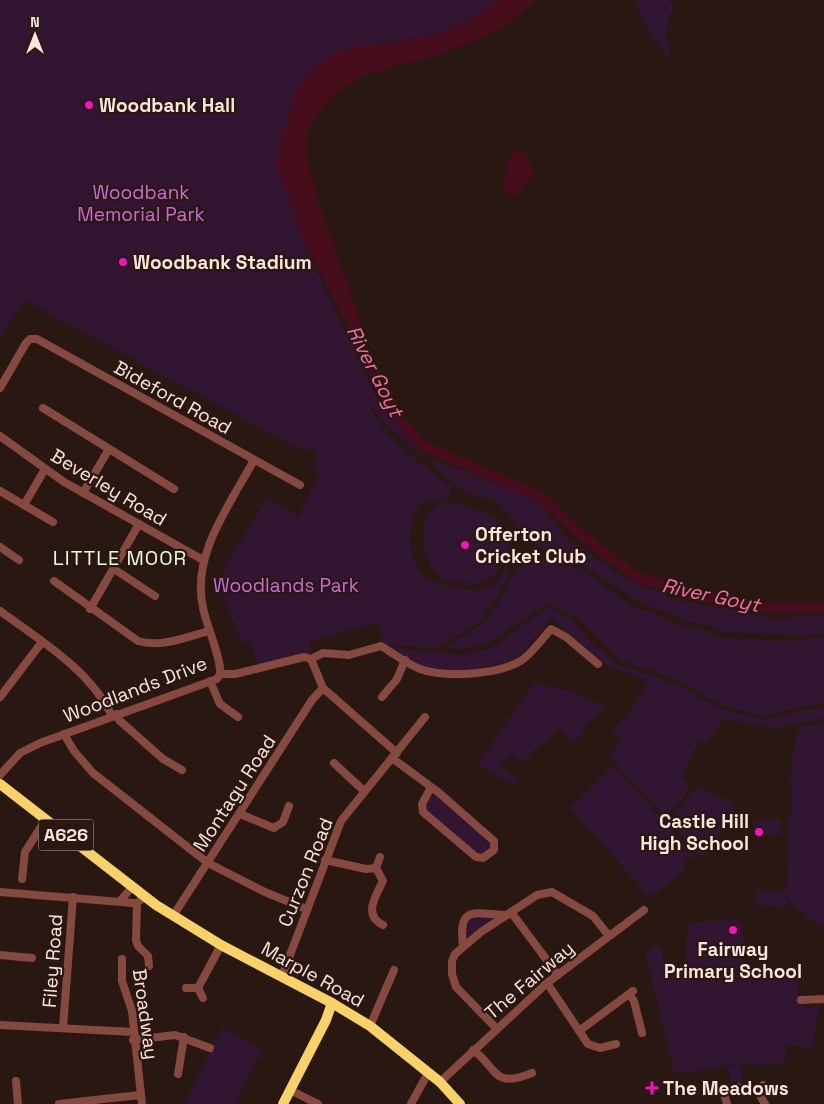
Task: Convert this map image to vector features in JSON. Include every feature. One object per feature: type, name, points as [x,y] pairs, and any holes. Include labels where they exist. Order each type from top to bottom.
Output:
[{"type":"main road","name":"A626","points":[[0,784],[46,819],[137,895]]},
{"type":"main road","name":"Marple Road","points":[[137,895],[221,945],[335,1004],[370,1026],[440,1082],[460,1104]]},
{"type":"main road","points":[[283,1104],[335,1004]]},
{"type":"street","name":"Bideford Road","points":[[0,388],[26,343],[30,339],[37,339],[300,486]]},
{"type":"street","points":[[43,408],[174,489]]},
{"type":"street","name":"Beverley Road","points":[[0,436],[45,469],[83,493],[204,560]]},
{"type":"street","points":[[83,493],[109,449]]},
{"type":"street","points":[[220,674],[200,590],[204,560],[206,549],[254,460]]},
{"type":"street","points":[[24,505],[45,469]]},
{"type":"street","points":[[0,491],[53,522]]},
{"type":"street","points":[[90,609],[139,524]]},
{"type":"street","points":[[0,547],[19,560]]},
{"type":"street","points":[[114,569],[155,596]]},
{"type":"street","points":[[54,581],[90,609],[138,641],[147,644],[169,642],[209,631]]},
{"type":"street","points":[[0,611],[42,642],[93,685],[119,720],[163,759],[182,770]]},
{"type":"street","name":"Woodlands Drive","points":[[0,775],[20,753],[114,715],[217,679],[220,674],[235,674],[304,657],[311,659],[323,653],[349,655],[381,646],[420,669],[444,674],[470,674],[522,660],[552,629],[566,637],[598,664]]},
{"type":"street","points":[[0,697],[42,642]]},
{"type":"street","points":[[311,659],[323,688],[395,756],[494,841],[494,850],[482,858],[476,857],[423,812],[422,804],[431,788]]},
{"type":"street","points":[[382,696],[397,679],[405,660]]},
{"type":"street","points":[[210,681],[220,704],[238,717]]},
{"type":"street","name":"Montagu Road","points":[[174,916],[312,700],[323,688]]},
{"type":"street","name":"Curzon Road","points":[[282,976],[341,821],[425,717]]},
{"type":"street","points":[[64,734],[78,757],[93,773],[208,863],[265,892],[306,909]]},
{"type":"street","points":[[334,762],[364,791]]},
{"type":"street","points":[[240,814],[274,828],[283,822],[289,806]]},
{"type":"street","points":[[22,879],[24,852],[46,819]]},
{"type":"street","points":[[380,857],[376,868],[383,881],[371,908],[372,916],[383,925]]},
{"type":"street","points":[[325,860],[366,869],[376,868]]},
{"type":"street","points":[[0,892],[120,901],[137,895]]},
{"type":"street","points":[[496,1028],[456,988],[452,974],[452,961],[462,947],[542,892],[552,892],[593,916],[609,936]]},
{"type":"street","points":[[120,901],[137,895]]},
{"type":"street","points":[[137,895],[136,940],[138,946],[148,956],[149,966]]},
{"type":"street","name":"Filey Road","points":[[63,1028],[73,897]]},
{"type":"street","name":"The Fairway","points":[[440,1082],[496,1028],[547,983],[644,910]]},
{"type":"street","points":[[462,947],[460,927],[466,916],[472,914],[509,913]]},
{"type":"street","points":[[509,913],[558,975]]},
{"type":"street","points":[[202,998],[198,988],[221,945]]},
{"type":"street","points":[[0,955],[32,958]]},
{"type":"street","name":"Broadway","points":[[122,958],[122,980],[132,1011],[133,1036],[142,1104]]},
{"type":"street","points":[[370,1026],[394,970]]},
{"type":"street","points":[[547,983],[591,1046],[609,1048],[616,1044]]},
{"type":"street","points":[[186,988],[198,988]]},
{"type":"street","points":[[579,1031],[631,993],[642,1028]]},
{"type":"street","points":[[800,1000],[824,999]]},
{"type":"street","points":[[0,1025],[63,1028],[133,1036],[171,1034],[184,1036],[210,1048]]},
{"type":"street","points":[[178,1074],[184,1036]]},
{"type":"street","points":[[473,1050],[495,1074],[503,1078],[518,1079],[532,1073]]},
{"type":"street","points":[[411,1104],[428,1073]]},
{"type":"street","points":[[16,1081],[18,1104]]},
{"type":"street","points":[[758,1092],[763,1085]]},
{"type":"street","points":[[727,1104],[720,1091],[738,1087],[758,1092],[765,1104]]},
{"type":"street","points":[[290,1090],[321,1103]]},
{"type":"street","points":[[59,1104],[140,1094]]},
{"type":"green space","name":"Woodbank Memorial Park","points":[[0,0],[500,0],[469,20],[436,33],[400,41],[363,45],[275,161],[302,239],[376,397],[424,457],[513,489],[542,505],[566,538],[623,577],[672,598],[771,618],[824,616],[824,633],[805,636],[718,631],[707,625],[683,620],[636,600],[589,569],[551,554],[524,537],[511,516],[494,500],[465,493],[384,423],[368,402],[372,413],[391,437],[453,488],[443,501],[424,501],[418,508],[411,527],[410,538],[413,559],[417,568],[429,579],[455,588],[475,590],[493,585],[501,576],[507,562],[509,577],[479,622],[441,646],[429,648],[385,644],[376,623],[310,641],[311,654],[258,667],[251,641],[242,643],[223,596],[224,567],[267,499],[298,516],[320,474],[311,462],[317,456],[312,447],[305,452],[24,300],[0,339]]},
{"type":"green space","points":[[635,0],[670,0],[673,8],[666,31],[666,38],[675,67],[648,30]]},
{"type":"green space","points":[[444,502],[475,509],[491,516],[505,530],[509,544],[506,558],[499,570],[483,582],[466,584],[440,577],[433,570],[428,560],[424,549],[424,525],[428,515],[435,507]]},
{"type":"green space","points":[[548,558],[585,571],[630,606],[652,612],[679,626],[702,629],[717,637],[778,641],[824,638],[824,702],[761,716],[725,706],[678,680],[621,660],[577,618],[548,603],[486,644],[463,649],[445,648],[481,625],[493,612],[517,568]]},
{"type":"green space","points":[[549,607],[572,621],[594,645],[618,664],[675,684],[722,709],[762,720],[824,707],[824,719],[794,724],[780,729],[723,719],[708,743],[699,740],[681,779],[689,783],[688,790],[669,814],[662,813],[608,755],[623,741],[612,731],[631,710],[648,682],[603,663],[551,618],[516,660],[472,670],[445,671],[421,666],[387,647],[463,655],[489,649]]},
{"type":"green space","points":[[535,682],[574,692],[606,706],[581,728],[585,733],[573,743],[558,730],[521,763],[511,755],[500,766],[511,775],[514,773],[516,781],[510,784],[478,764]]},
{"type":"green space","points":[[824,723],[824,930],[788,900],[787,894],[787,907],[756,906],[756,891],[787,891],[788,814],[792,813],[791,770],[796,738],[800,727]]},
{"type":"green space","points":[[613,766],[700,861],[688,856],[682,874],[655,894],[646,893],[570,808]]},
{"type":"green space","points":[[696,786],[728,800],[735,809],[711,851],[702,858],[672,825],[671,820]]},
{"type":"green space","points":[[431,787],[495,843],[483,858],[423,812]]},
{"type":"green space","points":[[754,820],[781,820],[781,835],[754,835]]},
{"type":"green space","points":[[471,916],[496,916],[496,920],[469,939],[463,938],[463,924]]},
{"type":"green space","points":[[715,920],[738,920],[743,924],[743,967],[798,967],[799,1003],[807,1004],[807,1008],[814,1008],[815,1004],[820,1003],[812,1049],[786,1044],[785,1063],[725,1066],[674,1073],[645,954],[660,943],[665,966],[686,967],[687,924]]},
{"type":"green space","points":[[222,1027],[262,1049],[235,1104],[184,1104]]},
{"type":"green space","points":[[741,1066],[743,1083],[731,1082],[728,1067]]},
{"type":"shaded area","points":[[500,0],[537,0],[514,20],[482,38],[421,61],[401,64],[360,77],[331,97],[308,129],[306,154],[318,200],[360,320],[363,354],[302,239],[275,161],[295,92],[310,71],[336,53],[363,45],[402,42],[435,33],[469,20]]},
{"type":"shaded area","points":[[515,148],[527,155],[535,175],[516,196],[508,194],[502,189],[511,154]]},
{"type":"waterway","name":"River Goyt","points":[[358,341],[401,422],[424,446],[543,498],[581,535],[637,577],[705,597],[780,609],[824,607]]},
{"type":"place","name":"Woodbank Hall","points":[[89,105]]},
{"type":"place","name":"Woodbank Stadium","points":[[123,262]]},
{"type":"place","name":"Offerton Cricket Club","points":[[465,545]]},
{"type":"place","name":"Castle Hill High School","points":[[759,832]]},
{"type":"place","name":"Fairway Primary School","points":[[733,930]]},
{"type":"place","name":"The Meadows","points":[[652,1088]]},
{"type":"district","name":"LITTLE MOOR","points":[[120,558]]},
{"type":"park label","name":"Woodlands Park","points":[[286,585]]}]
